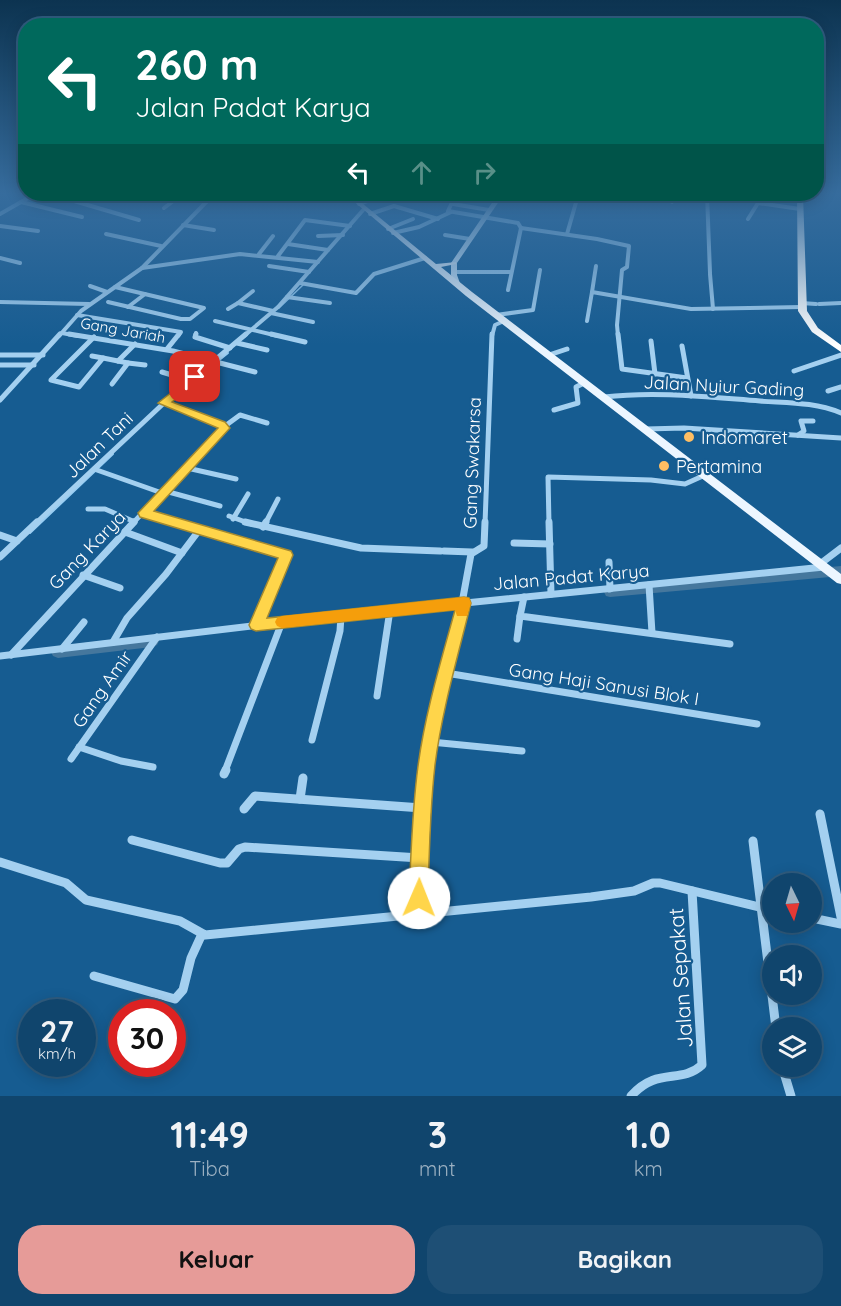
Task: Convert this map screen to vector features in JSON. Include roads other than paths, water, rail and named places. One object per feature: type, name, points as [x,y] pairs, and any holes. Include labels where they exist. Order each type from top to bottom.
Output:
[{"type":"highway","points":[[800,243],[801,305],[807,322],[841,349]]},
{"type":"main road","points":[[406,243],[500,320],[549,355],[581,384],[603,397],[646,429],[829,571]]},
{"type":"main road","points":[[434,266],[454,268]]},
{"type":"street","points":[[148,243],[161,246]]},
{"type":"street","points":[[0,400],[77,315],[89,304],[142,268],[164,243]]},
{"type":"street","points":[[259,254],[267,243]]},
{"type":"street","name":"Jalan Tani","points":[[0,557],[97,470],[165,404],[253,330],[302,283],[315,262],[333,243]]},
{"type":"street","points":[[458,286],[454,268],[468,243]]},
{"type":"street","points":[[508,290],[510,272],[518,243]]},
{"type":"street","points":[[614,243],[629,246],[627,267],[622,270],[617,331],[622,369],[687,378]]},
{"type":"street","points":[[709,243],[713,309]]},
{"type":"street","points":[[278,256],[288,244],[326,250]]},
{"type":"street","points":[[142,268],[222,255],[259,254],[315,262]]},
{"type":"street","points":[[0,258],[20,263]]},
{"type":"street","points":[[302,283],[354,293],[374,274],[425,258]]},
{"type":"street","points":[[269,266],[309,272]]},
{"type":"street","points":[[587,321],[596,266]]},
{"type":"street","points":[[454,268],[510,272]]},
{"type":"street","points":[[500,320],[533,310],[540,270]]},
{"type":"street","points":[[90,286],[107,292]]},
{"type":"street","points":[[108,302],[181,319],[190,319],[204,308],[114,287]]},
{"type":"street","points":[[228,309],[252,291]]},
{"type":"street","points":[[592,292],[691,309],[841,303]]},
{"type":"street","points":[[128,307],[145,294]]},
{"type":"street","points":[[287,297],[330,303]]},
{"type":"street","points":[[0,302],[89,304]]},
{"type":"street","points":[[238,303],[313,322]]},
{"type":"street","points":[[77,315],[181,332],[167,349]]},
{"type":"street","name":"Gang Swakarsa","points":[[420,914],[422,808],[431,742],[463,605],[472,552],[483,548],[486,536],[492,331],[500,320]]},
{"type":"street","points":[[215,321],[305,342]]},
{"type":"street","name":"Gang Jariah","points":[[62,333],[167,349],[255,372]]},
{"type":"street","points":[[196,333],[195,337],[200,340],[230,348]]},
{"type":"street","points":[[94,337],[51,380],[79,387],[103,358]]},
{"type":"street","points":[[651,341],[655,374]]},
{"type":"street","points":[[238,343],[267,350]]},
{"type":"street","points":[[118,361],[135,344]]},
{"type":"street","points":[[682,346],[691,396]]},
{"type":"street","points":[[549,355],[567,349]]},
{"type":"street","points":[[0,355],[43,355]]},
{"type":"street","points":[[794,371],[841,355]]},
{"type":"street","points":[[92,356],[145,365]]},
{"type":"street","points":[[112,384],[128,363]]},
{"type":"street","points":[[0,365],[34,365]]},
{"type":"street","points":[[162,372],[191,381]]},
{"type":"street","points":[[554,410],[578,403],[581,384]]},
{"type":"street","points":[[828,392],[841,387]]},
{"type":"street","name":"Jalan Nyiur Gading","points":[[603,397],[647,394],[691,396],[819,405],[841,413]]},
{"type":"street","points":[[165,404],[225,426],[240,415],[267,423]]},
{"type":"street","points":[[797,436],[804,430],[801,421],[813,421]]},
{"type":"street","name":"Gang Karya","points":[[11,655],[83,575],[225,426]]},
{"type":"street","points":[[646,429],[684,428],[841,438]]},
{"type":"street","points":[[187,468],[236,479]]},
{"type":"street","points":[[97,470],[164,492],[220,506]]},
{"type":"street","points":[[551,594],[547,479],[552,476],[651,480],[685,484],[705,475]]},
{"type":"street","points":[[248,494],[231,517],[263,527],[362,548],[472,552]]},
{"type":"street","points":[[263,527],[278,499]]},
{"type":"street","points":[[88,509],[105,509],[135,522]]},
{"type":"street","points":[[144,513],[286,555],[256,625]]},
{"type":"street","points":[[113,642],[127,618],[200,529]]},
{"type":"street","points":[[125,532],[182,553]]},
{"type":"street","points":[[0,535],[17,541]]},
{"type":"street","points":[[514,543],[550,544]]},
{"type":"street","points":[[829,571],[841,548]]},
{"type":"street","points":[[609,562],[610,589]]},
{"type":"street","name":"Jalan Padat Karya","points":[[0,656],[256,625],[281,625],[551,594],[829,571]]},
{"type":"street","points":[[83,575],[120,588]]},
{"type":"street","points":[[649,585],[652,633]]},
{"type":"street","points":[[517,639],[523,599]]},
{"type":"street","points":[[376,696],[389,612]]},
{"type":"street","points":[[520,616],[730,644]]},
{"type":"street","points":[[312,740],[341,618]]},
{"type":"street","points":[[62,649],[84,622]]},
{"type":"street","points":[[224,774],[281,625]]},
{"type":"street","name":"Gang Amir","points":[[71,759],[157,637]]},
{"type":"street","name":"Gang Haji Sanusi Blok I","points":[[446,673],[757,724]]},
{"type":"street","points":[[431,742],[522,751]]},
{"type":"street","points":[[79,747],[121,761],[153,767]]},
{"type":"street","points":[[300,799],[303,778]]},
{"type":"street","points":[[244,809],[255,796],[422,808]]},
{"type":"street","points":[[820,814],[841,917]]},
{"type":"street","points":[[132,840],[220,863],[227,863],[239,849],[245,847],[420,858]]},
{"type":"street","points":[[753,841],[762,908]]},
{"type":"street","points":[[0,862],[66,883],[86,900],[180,921],[202,934],[318,926],[634,891],[653,883],[692,891]]},
{"type":"street","name":"Jalan Sepakat","points":[[631,1096],[642,1084],[655,1078],[694,1072],[702,1065],[692,891],[762,908]]},
{"type":"street","points":[[822,920],[841,924]]},
{"type":"street","points":[[765,933],[775,1017]]},
{"type":"street","points":[[94,976],[179,998],[184,989],[192,954],[202,934]]},
{"type":"street","points":[[785,1077],[791,1096]]},
{"type":"waterway","points":[[279,308],[303,285]]},
{"type":"waterway","points":[[202,374],[228,353]]},
{"type":"waterway","points":[[30,533],[113,454]]},
{"type":"waterway","points":[[610,592],[841,571]]},
{"type":"waterway","points":[[58,652],[152,641]]},
{"type":"place","name":"Indomaret","points":[[689,437]]},
{"type":"place","name":"Pertamina","points":[[664,466]]}]
